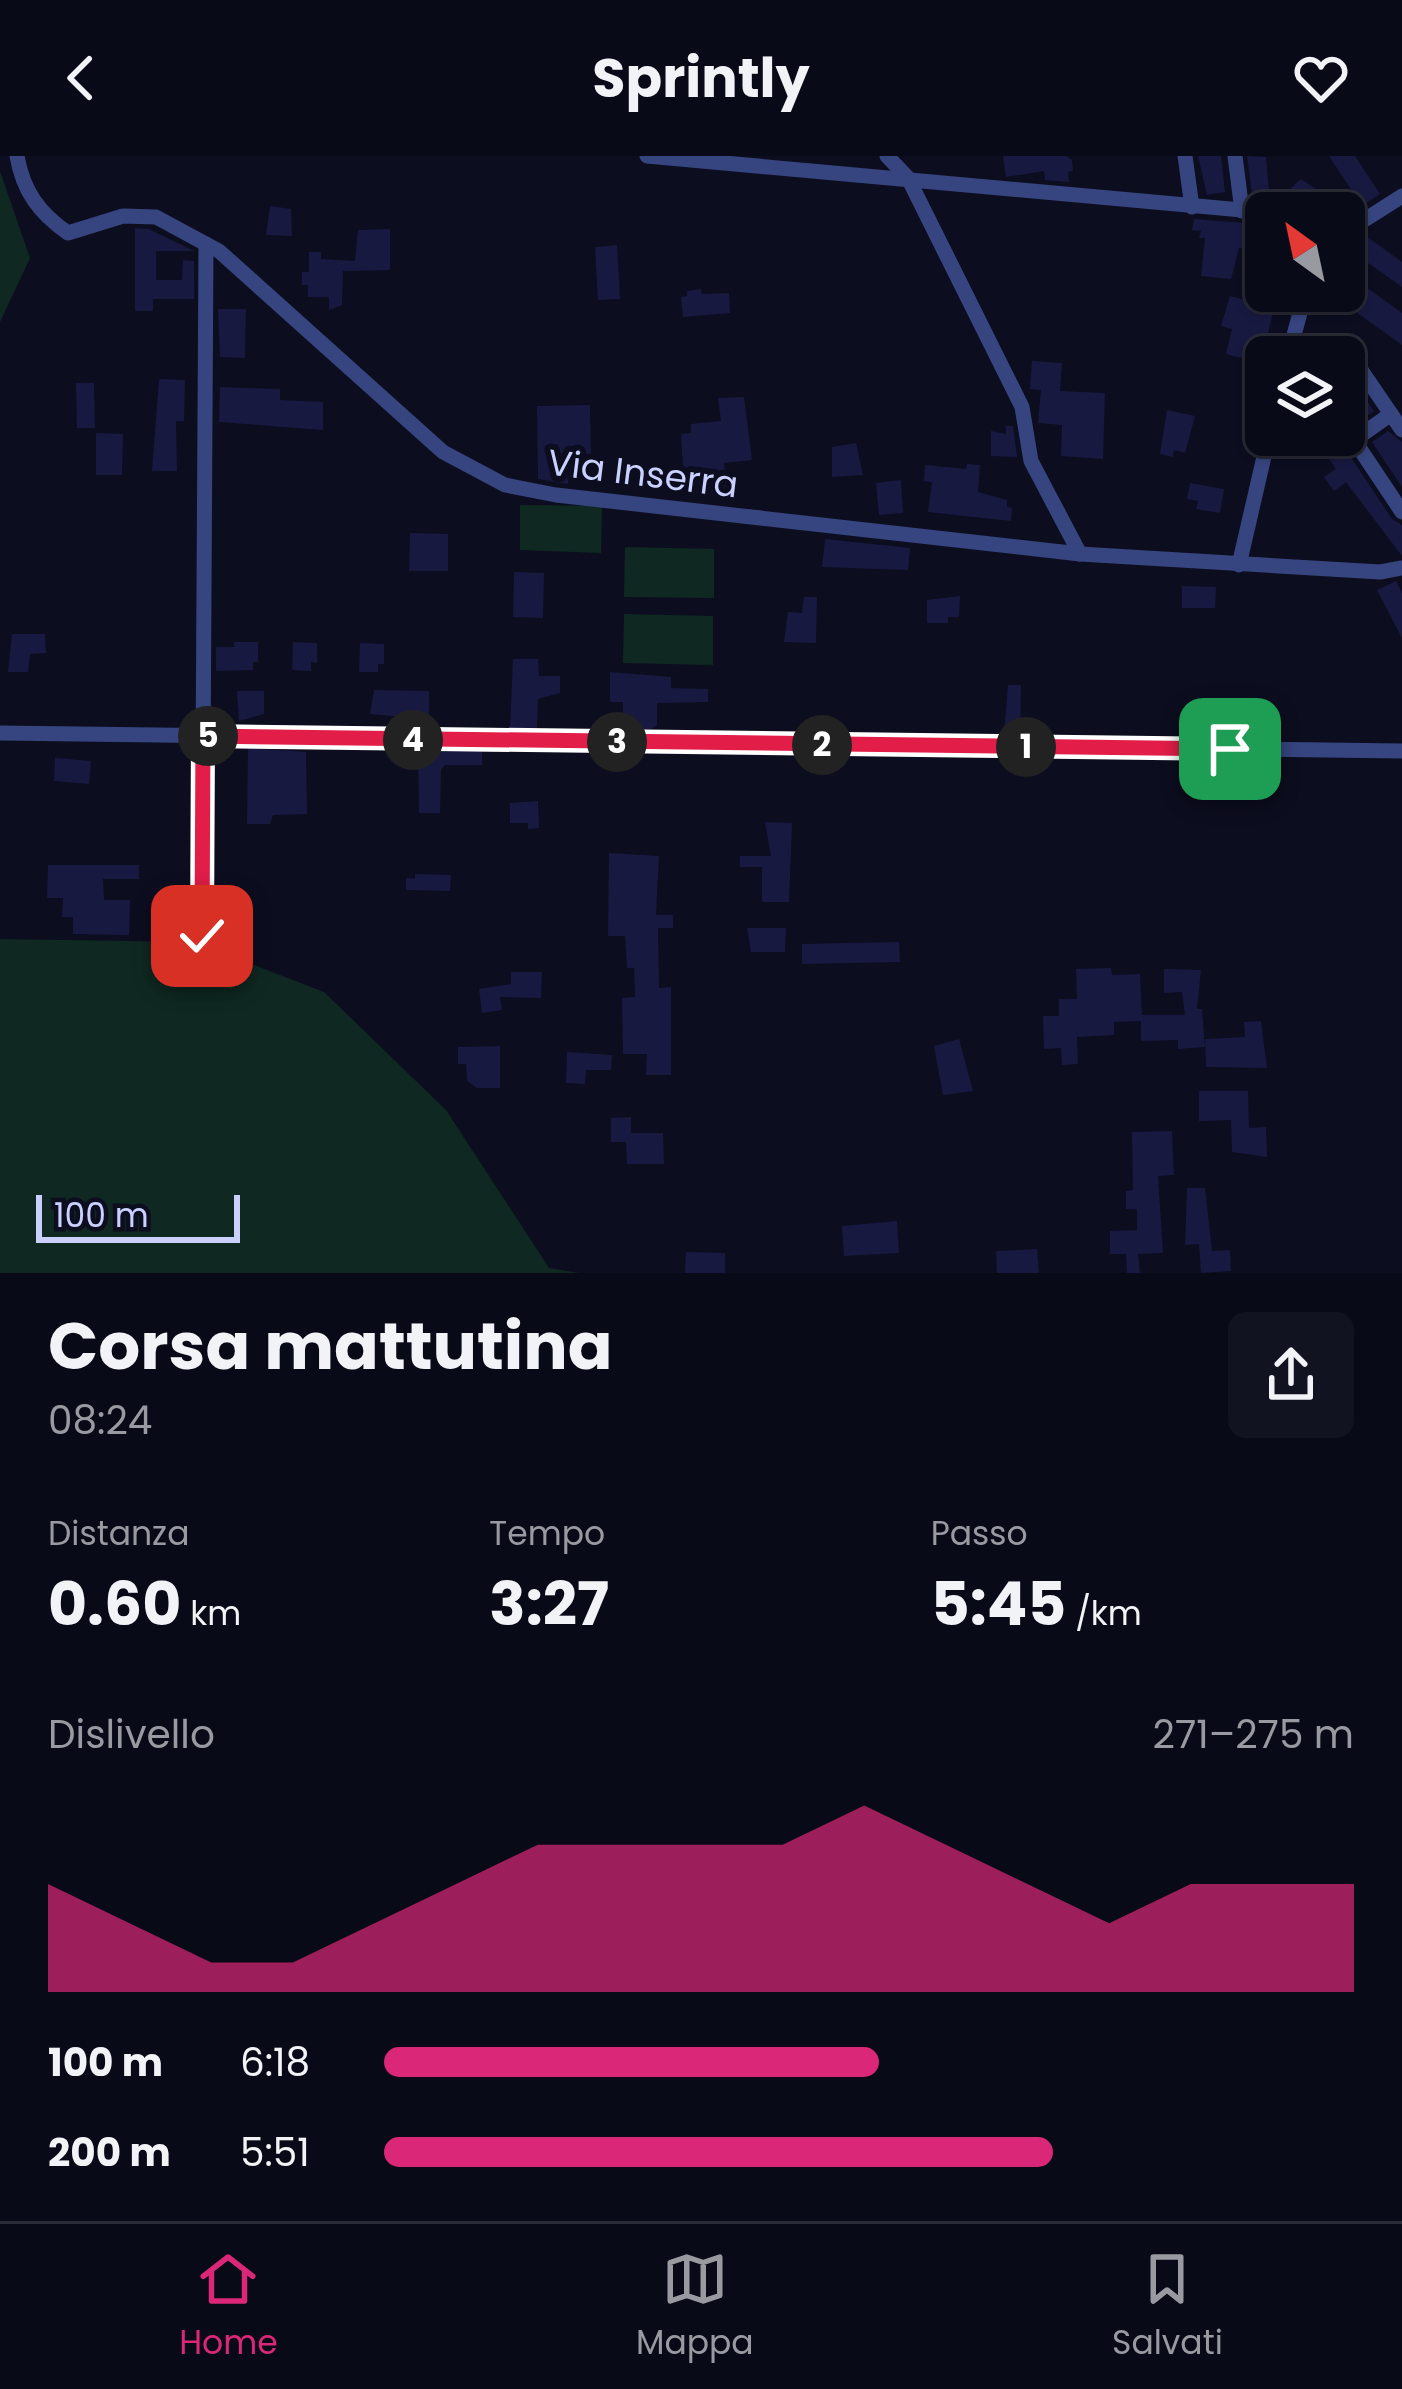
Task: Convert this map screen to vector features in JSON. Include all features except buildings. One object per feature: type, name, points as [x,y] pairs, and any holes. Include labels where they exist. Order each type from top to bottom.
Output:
[{"type":"street","name":"Via Inserra","points":[[16,156],[20,176],[40,214],[68,233],[123,216],[155,217],[219,250],[443,452],[506,485],[556,495],[1080,554],[1380,572],[1402,568]]},
{"type":"street","points":[[647,156],[1245,211]]},
{"type":"street","points":[[887,156],[908,178],[1022,407],[1030,461],[1080,554]]},
{"type":"street","points":[[1185,156],[1192,207]]},
{"type":"street","points":[[1235,156],[1242,211]]},
{"type":"street","points":[[1366,219],[1402,196]]},
{"type":"street","points":[[202,936],[206,244]]},
{"type":"street","points":[[1365,377],[1402,430]]},
{"type":"street","points":[[1365,432],[1391,414]]},
{"type":"street","points":[[1239,565],[1264,456]]},
{"type":"street","points":[[1365,456],[1402,512]]},
{"type":"street","points":[[0,733],[1402,751]]},
{"type":"green space","points":[[0,171],[30,258],[0,322]]},
{"type":"green space","points":[[520,505],[602,506],[601,553],[520,550]]},
{"type":"green space","points":[[625,547],[714,549],[714,598],[624,597]]},
{"type":"green space","points":[[624,614],[713,616],[713,665],[623,663]]},
{"type":"green space","points":[[0,939],[194,942],[324,992],[446,1110],[549,1268],[579,1273],[0,1273]]},
{"type":"route","points":[[202,936],[203,736],[1230,749]]}]
